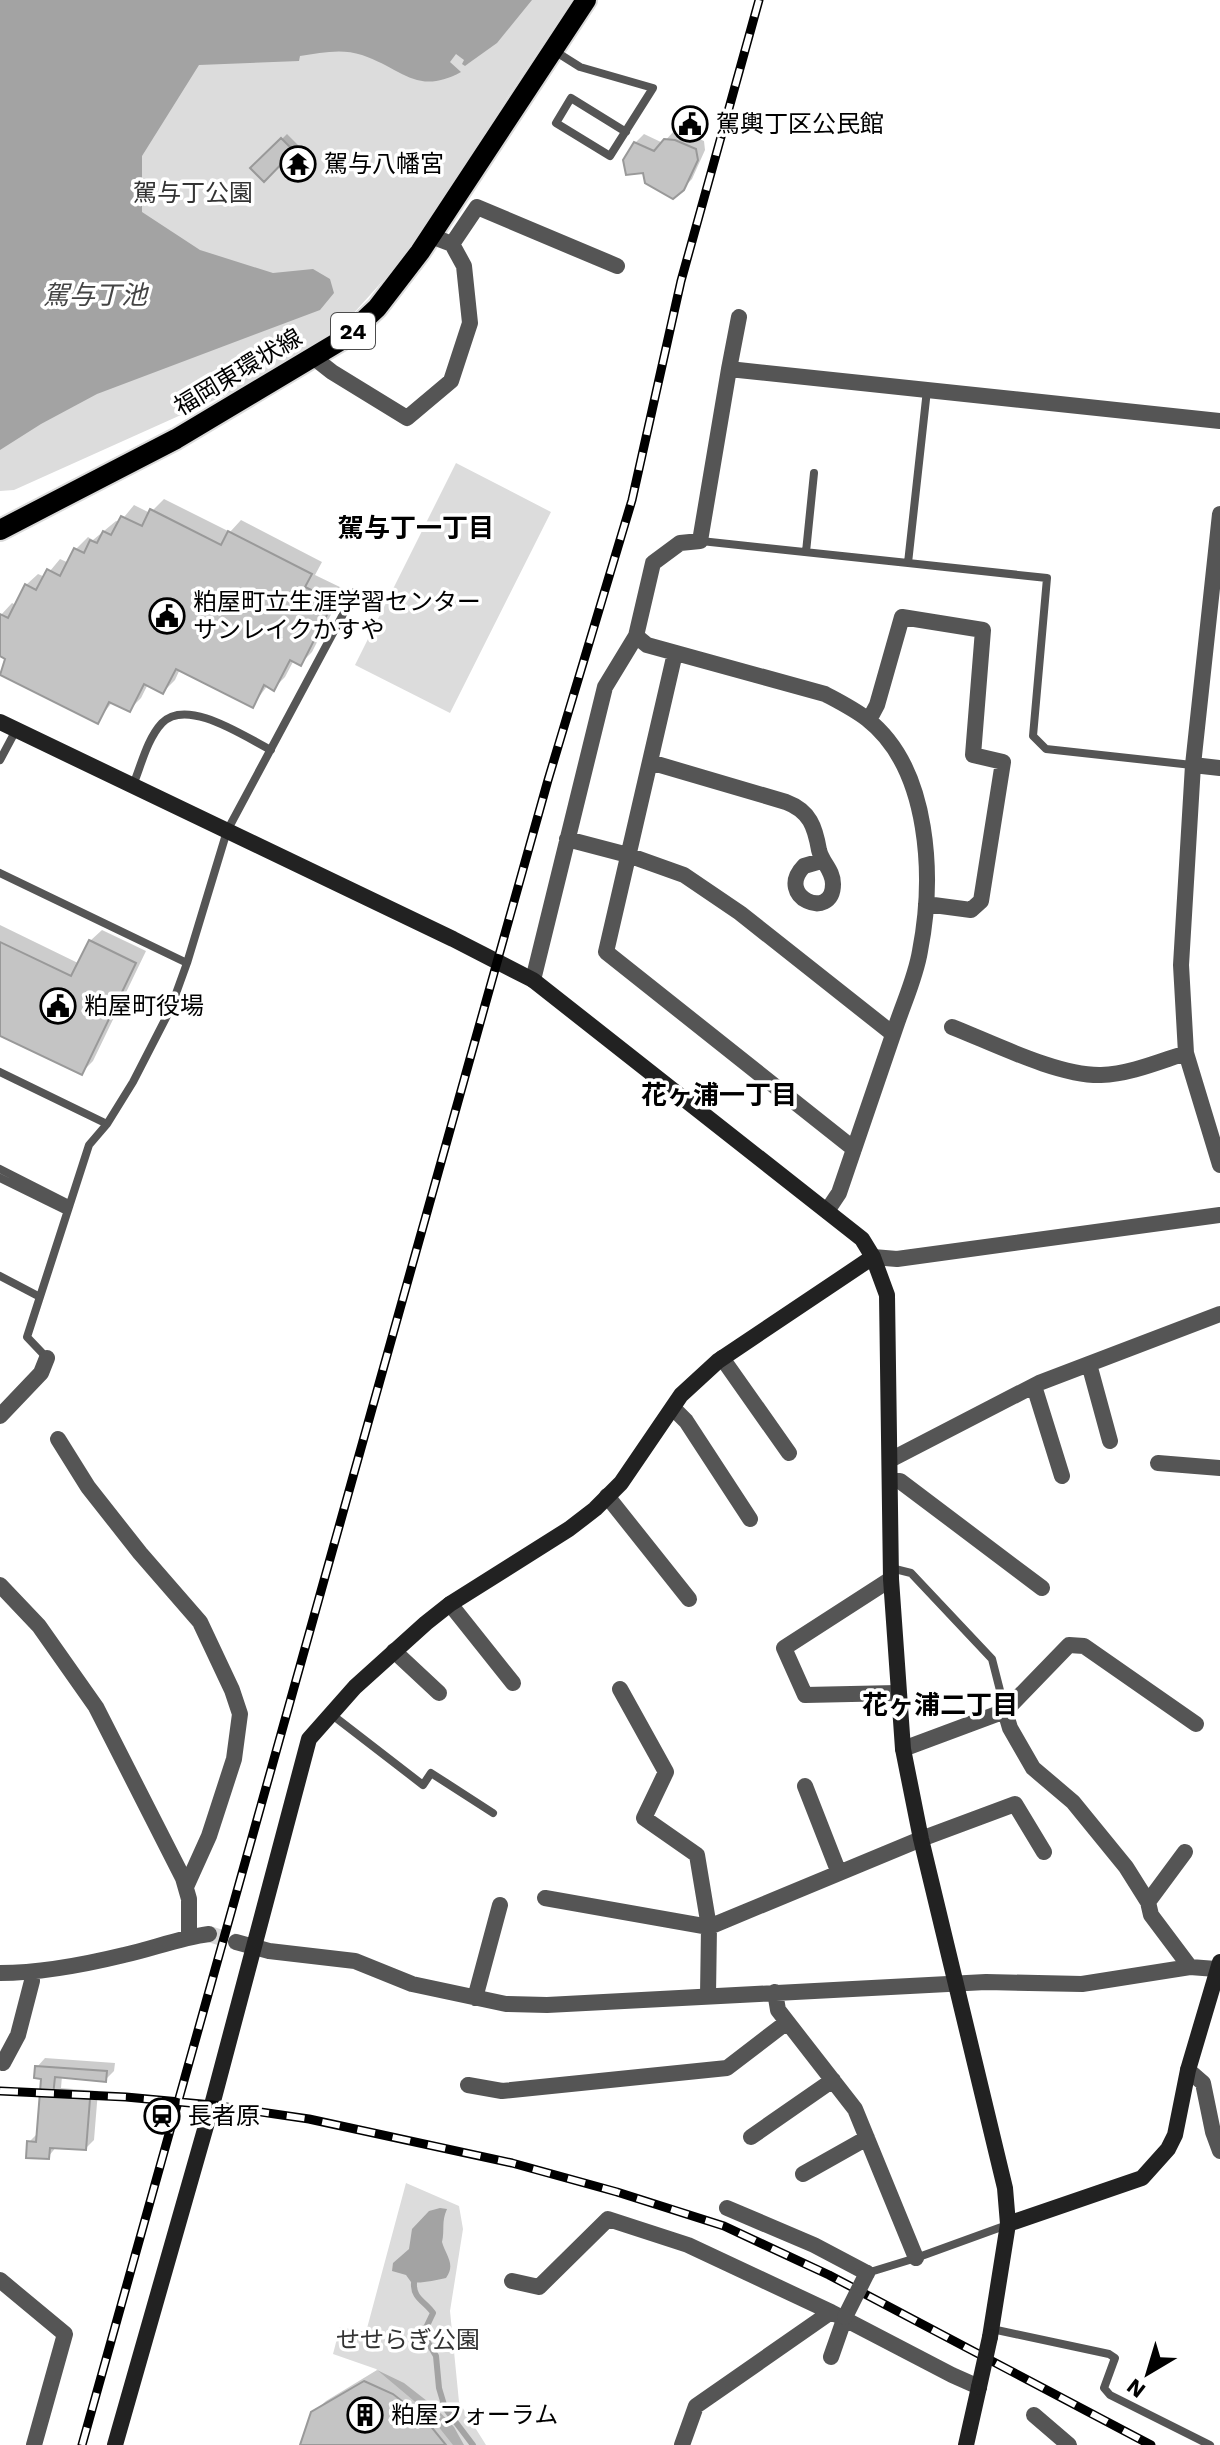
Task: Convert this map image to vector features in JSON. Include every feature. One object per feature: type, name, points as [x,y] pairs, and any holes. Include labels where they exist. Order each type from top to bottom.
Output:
[{"type":"main road","name":"福岡東環状線","points":[[0,530],[176,439],[345,338],[377,308],[431,236],[586,0]]},
{"type":"street","points":[[452,244],[477,207],[617,266]]},
{"type":"street","points":[[313,357],[407,418],[451,381],[470,323],[464,266],[452,244],[431,236]]},
{"type":"street","points":[[533,980],[605,687],[636,636],[653,563],[680,543],[700,541],[739,317]]},
{"type":"street","points":[[729,369],[1220,421]]},
{"type":"street","points":[[1220,514],[1193,765],[1181,965],[1186,1053],[1220,1165]]},
{"type":"street","points":[[869,720],[877,705],[902,617],[983,630],[973,755],[1003,762],[981,901],[971,910],[926,904]]},
{"type":"street","points":[[636,636],[647,645],[825,694],[869,720],[895,750],[906,768],[914,792],[924,832],[927,878],[920,954],[839,1193],[827,1211]]},
{"type":"street","points":[[675,653],[606,952],[854,1149]]},
{"type":"street","points":[[0,722],[533,980],[862,1239],[873,1257],[887,1295],[891,1573],[903,1749],[921,1839],[1005,2188],[1008,2224],[991,2333],[966,2445]]},
{"type":"street","points":[[650,762],[796,806],[815,828],[821,861]]},
{"type":"street","points":[[1193,765],[1220,768]]},
{"type":"street","points":[[567,839],[628,855],[684,875],[714,893],[893,1034]]},
{"type":"street","points":[[952,1027],[1078,1074],[1102,1075],[1133,1070],[1186,1053]]},
{"type":"street","points":[[115,2445],[212,2105],[244,1944],[309,1739],[331,1714],[394,1651],[450,1604],[569,1529],[607,1496],[621,1483],[681,1395],[722,1358],[873,1257],[897,1259],[1220,1215]]},
{"type":"street","points":[[890,1460],[1034,1386],[1220,1314]]},
{"type":"street","points":[[0,1416],[41,1373],[47,1358]]},
{"type":"street","points":[[722,1358],[789,1453]]},
{"type":"street","points":[[1089,1364],[1110,1441]]},
{"type":"street","points":[[1034,1386],[1062,1476]]},
{"type":"street","points":[[673,1408],[686,1421],[750,1519]]},
{"type":"street","points":[[58,1439],[88,1487],[200,1622],[240,1714],[234,1759],[209,1836],[186,1887]]},
{"type":"street","points":[[1158,1463],[1220,1468]]},
{"type":"street","points":[[890,1481],[900,1481],[1042,1588]]},
{"type":"street","points":[[607,1496],[689,1599]]},
{"type":"street","points":[[891,1573],[784,1648],[805,1695],[897,1693]]},
{"type":"street","points":[[0,1585],[39,1626],[96,1707],[183,1878],[189,1899],[189,1937]]},
{"type":"street","points":[[450,1604],[513,1683]]},
{"type":"street","points":[[903,1749],[1005,1711],[1069,1645],[1084,1646],[1196,1724]]},
{"type":"street","points":[[394,1651],[439,1693]]},
{"type":"street","points":[[620,1689],[666,1772],[644,1818],[697,1855],[709,1927],[708,1995]]},
{"type":"street","points":[[1005,1711],[1010,1728],[1033,1768],[1073,1802],[1126,1867],[1148,1902],[1151,1915],[1190,1967]]},
{"type":"street","points":[[805,1786],[839,1873]]},
{"type":"street","points":[[545,1898],[709,1927],[921,1839],[1015,1804],[1044,1852]]},
{"type":"street","points":[[1148,1902],[1185,1852]]},
{"type":"street","points":[[475,1998],[500,1905]]},
{"type":"street","points":[[0,1973],[31,1973],[125,1955],[209,1934]]},
{"type":"street","points":[[244,1944],[355,1961],[412,1984],[475,1998],[506,2004],[547,2005],[956,1983],[1082,1984],[1190,1967],[1218,1966],[1188,2070],[1175,2135],[1168,2149],[1142,2178],[1008,2224]]},
{"type":"street","points":[[3,2063],[18,2035],[32,1981],[31,1973]]},
{"type":"street","points":[[775,1992],[778,2010],[855,2109],[916,2258]]},
{"type":"street","points":[[468,2085],[502,2091],[727,2068],[787,2022]]},
{"type":"street","points":[[1188,2070],[1203,2083],[1220,2151]]},
{"type":"street","points":[[751,2137],[833,2080]]},
{"type":"street","points":[[803,2174],[867,2138]]},
{"type":"street","points":[[682,2445],[696,2406],[838,2315],[867,2273],[814,2245],[727,2208]]},
{"type":"street","points":[[512,2281],[539,2287],[608,2219],[688,2245],[838,2315],[979,2387]]},
{"type":"street","points":[[0,2280],[65,2334],[34,2445]]},
{"type":"street","points":[[831,2357],[838,2315]]},
{"type":"street","points":[[1034,2415],[1069,2445]]},
{"type":"lane","points":[[552,50],[580,67],[614,74],[653,88],[626,132],[610,156],[556,123],[571,98],[626,132]]},
{"type":"lane","points":[[908,563],[927,389]]},
{"type":"lane","points":[[806,552],[814,473]]},
{"type":"lane","points":[[700,541],[1047,578],[1033,736],[1046,749],[1193,765]]},
{"type":"lane","points":[[47,1358],[27,1337],[89,1145],[107,1124],[133,1082],[170,1010],[227,831],[355,592]]},
{"type":"lane","points":[[133,785],[163,721],[180,715],[194,713],[271,750]]},
{"type":"lane","points":[[0,760],[16,730]]},
{"type":"lane","points":[[0,873],[187,963]]},
{"type":"lane","points":[[0,1072],[107,1124]]},
{"type":"lane","points":[[0,1169],[68,1207]]},
{"type":"lane","points":[[0,1178],[68,1207]]},
{"type":"lane","points":[[0,1276],[40,1297]]},
{"type":"lane","points":[[891,1573],[911,1573],[992,1659],[1005,1711]]},
{"type":"lane","points":[[331,1714],[423,1785],[431,1773],[493,1813]]},
{"type":"lane","points":[[867,2273],[1008,2224]]},
{"type":"lane","points":[[991,2333],[1109,2354],[1115,2358],[1104,2388],[1110,2395],[1210,2445]]},
{"type":"green space","name":"駕与丁公園","points":[[0,0],[572,0],[416,244],[343,325],[272,374],[14,490],[0,491]]},
{"type":"green space","points":[[456,463],[551,512],[450,713],[355,665]]},
{"type":"green space","name":"せせらぎ公園","points":[[406,2183],[459,2206],[463,2229],[450,2311],[459,2402],[486,2445],[453,2445],[426,2411],[376,2369],[333,2354],[340,2327],[366,2332]]},
{"type":"water","name":"駕与丁池","points":[[0,0],[532,0],[497,43],[465,66],[462,64],[464,60],[456,54],[450,62],[461,72],[446,79],[421,81],[362,55],[346,52],[300,56],[299,61],[199,65],[142,156],[142,212],[200,250],[273,273],[313,269],[330,279],[334,293],[320,310],[97,394],[0,450]]},
{"type":"water","points":[[447,2209],[442,2242],[450,2264],[449,2273],[446,2278],[411,2282],[406,2275],[392,2271],[393,2263],[409,2249],[412,2229],[429,2211]]},
{"type":"building","points":[[281,138],[294,151],[264,182],[250,168]]},
{"type":"building","name":"駕輿丁区公民館","points":[[664,139],[696,149],[698,160],[684,190],[673,199],[645,183],[643,173],[626,175],[623,160],[634,142],[654,151]]},
{"type":"building","name":"粕屋町立生涯学習センター サンレイクかすや","points":[[150,509],[221,545],[228,531],[312,574],[305,587],[334,601],[301,666],[290,660],[274,691],[264,685],[253,708],[176,669],[163,694],[144,684],[130,712],[109,702],[98,724],[0,675],[5,659],[0,656],[0,614],[8,618],[25,584],[36,590],[47,569],[60,576],[74,548],[84,553],[90,540],[97,543],[103,531],[111,535],[121,516],[142,526]]},
{"type":"building","name":"粕屋町役場","points":[[89,940],[136,963],[82,1075],[0,1036],[0,942],[71,976]]},
{"type":"building","points":[[35,2066],[107,2071],[106,2082],[55,2077],[53,2096],[90,2099],[86,2150],[50,2148],[49,2159],[26,2158],[27,2141],[36,2142],[41,2079],[34,2078]]},
{"type":"building","name":"粕屋フォーラム","points":[[364,2381],[393,2394],[425,2419],[446,2445],[300,2445],[311,2412]]},
{"type":"waterway","points":[[414,2283],[417,2296],[433,2313],[423,2334],[436,2356],[439,2388],[445,2408],[473,2445]]},
{"type":"tunnel","points":[[209,1934],[236,1942]]},
{"type":"railway","points":[[82,2445],[548,780],[632,500],[681,281],[759,0]]},
{"type":"railway","points":[[0,2091],[126,2097],[309,2119],[512,2163],[617,2192],[724,2226],[829,2275],[1151,2445]]},
{"type":"place","name":"駕輿丁区公民館","points":[[690,124]]},
{"type":"place","name":"駕与八幡宮","points":[[298,164]]},
{"type":"place","name":"粕屋町立生涯学習センター サンレイクかすや","points":[[167,616]]},
{"type":"place","name":"粕屋町役場","points":[[58,1006]]},
{"type":"place","name":"長者原","points":[[162,2116]]},
{"type":"place","name":"粕屋フォーラム","points":[[365,2415]]},
{"type":"district","name":"駕与丁一丁目","points":[[416,528]]},
{"type":"district","name":"花ヶ浦一丁目","points":[[719,1095]]},
{"type":"district","name":"花ヶ浦二丁目","points":[[940,1705]]}]
